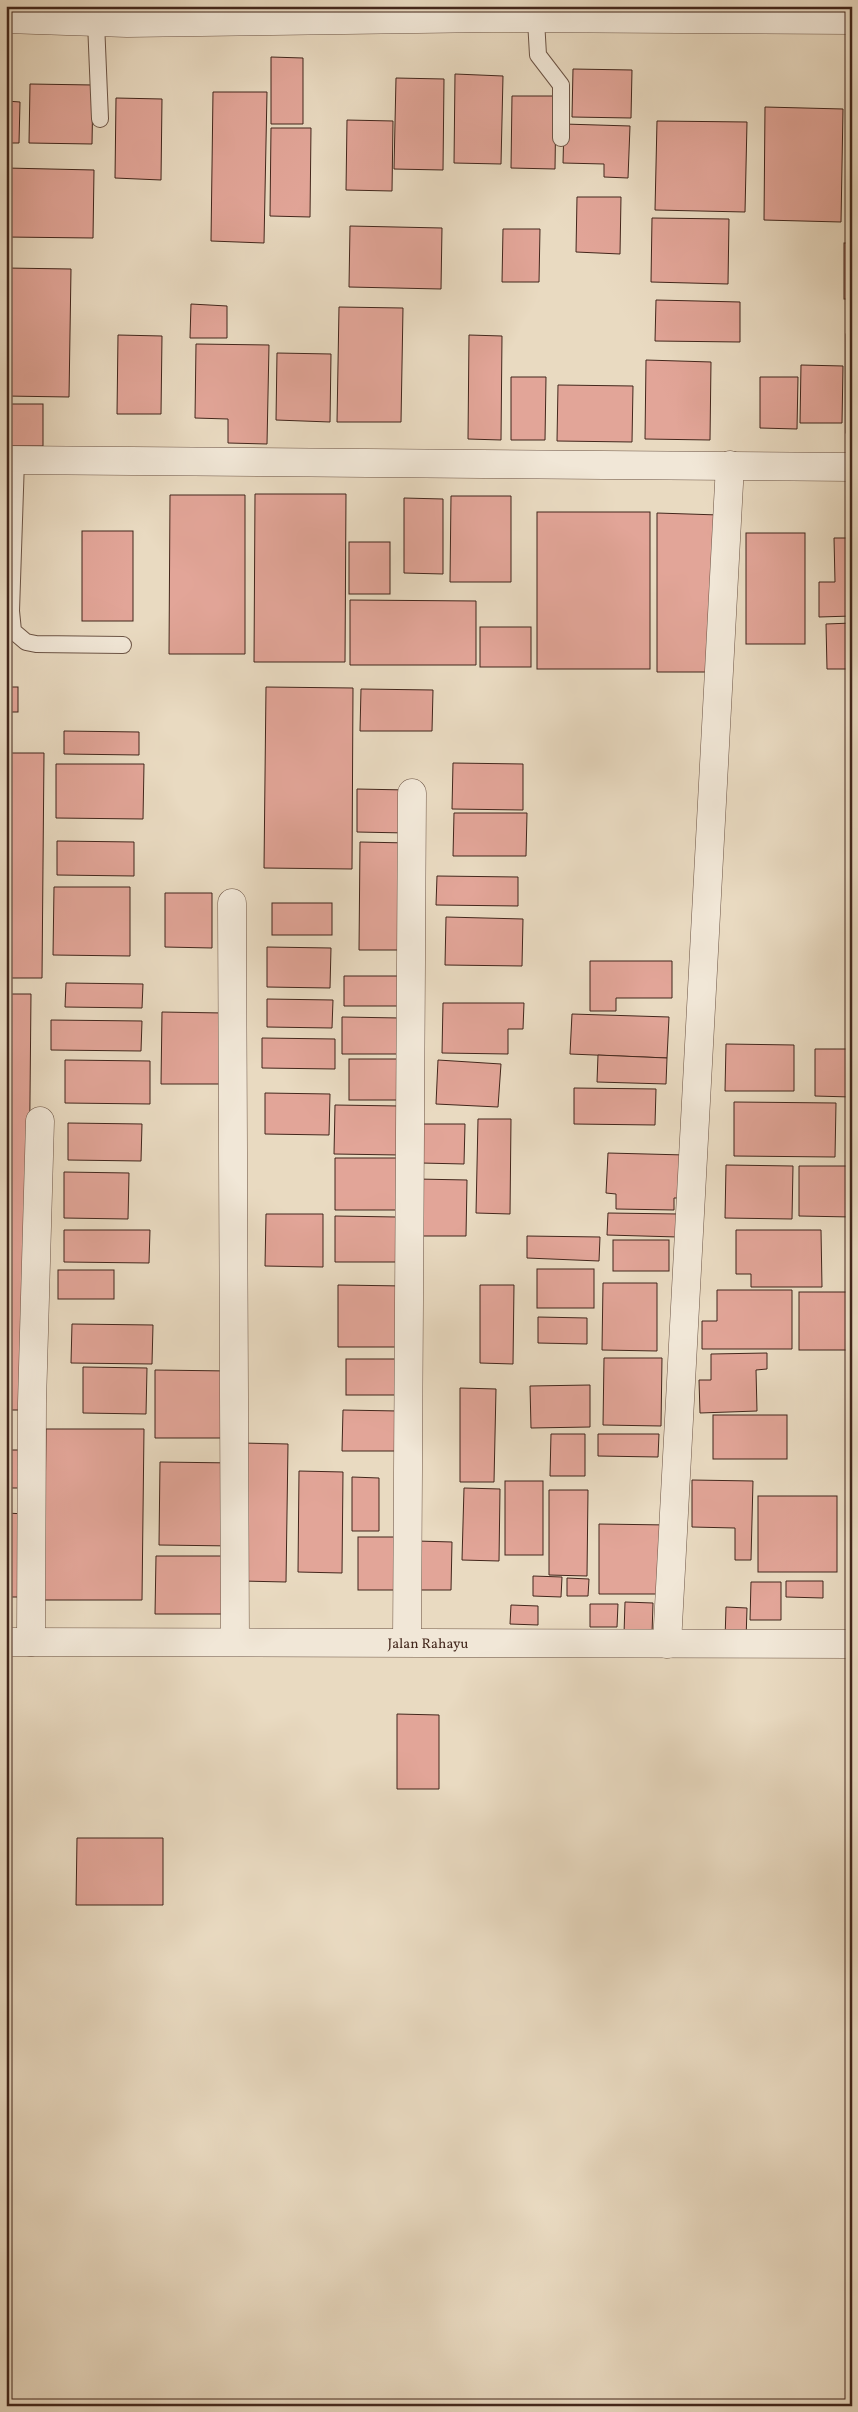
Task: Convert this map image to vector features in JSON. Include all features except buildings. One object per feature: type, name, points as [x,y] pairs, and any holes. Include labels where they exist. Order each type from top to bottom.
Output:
[{"type":"street","points":[[6,19],[96,22],[128,15],[491,12],[536,20],[845,15]]},
{"type":"street","points":[[11,460],[852,467]]},
{"type":"street","points":[[667,1644],[730,465]]},
{"type":"street","points":[[407,1642],[412,793]]},
{"type":"street","points":[[232,904],[236,1641]]},
{"type":"street","points":[[19,1642],[32,1412],[40,1121]]},
{"type":"street","name":"Jalan Rahayu","points":[[19,1642],[236,1641],[852,1644]]},
{"type":"lane","points":[[536,20],[538,55],[561,85],[560,138]]},
{"type":"lane","points":[[96,22],[100,119]]},
{"type":"lane","points":[[11,460],[11,611],[13,631],[26,642],[36,644],[123,645]]}]
